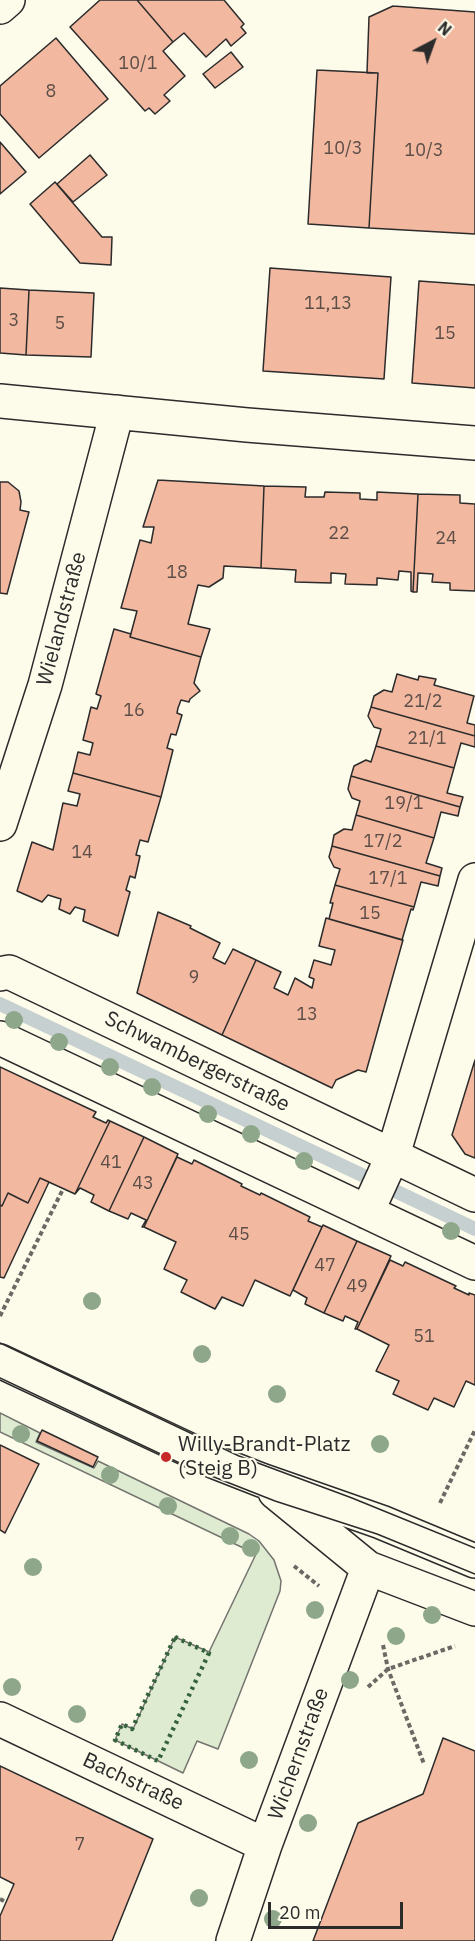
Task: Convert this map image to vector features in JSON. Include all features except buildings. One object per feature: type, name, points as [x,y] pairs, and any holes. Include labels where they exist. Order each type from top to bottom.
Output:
[{"type":"street","points":[[0,7],[8,0]]},
{"type":"street","points":[[0,401],[475,443]]},
{"type":"street","name":"Wielandstraße","points":[[0,824],[45,685],[117,412]]},
{"type":"street","points":[[367,1212],[393,1155],[475,880]]},
{"type":"street","name":"Schwambergerstraße","points":[[0,974],[9,972],[475,1195]]},
{"type":"street","points":[[0,1038],[475,1263]]},
{"type":"street","points":[[0,1360],[182,1447],[261,1480],[381,1522],[475,1561]]},
{"type":"street","points":[[261,1480],[368,1568],[475,1609]]},
{"type":"street","name":"Wichernstraße","points":[[233,1941],[368,1568]]},
{"type":"street","name":"Bachstraße","points":[[0,1719],[266,1845]]},
{"type":"path","points":[[0,1316],[63,1189]]},
{"type":"path","points":[[440,1504],[475,1430]]},
{"type":"path","points":[[363,1691],[388,1669],[463,1644]]},
{"type":"path","points":[[388,1669],[424,1764]]},
{"type":"path","points":[[0,1899],[6,1902]]},
{"type":"green space","points":[[0,1413],[40,1433],[36,1442],[94,1468],[98,1461],[249,1534],[259,1541],[274,1560],[281,1581],[280,1591],[218,1749],[197,1741],[183,1773],[115,1740],[122,1724],[133,1729],[175,1637],[209,1652],[256,1554],[0,1432]]},
{"type":"waterway","points":[[0,1004],[362,1175]]},
{"type":"waterway","points":[[391,1189],[475,1229]]},
{"type":"tram line","points":[[0,1343],[239,1456],[352,1498],[475,1548]]},
{"type":"tram line","points":[[0,1378],[186,1466],[275,1501],[377,1534],[475,1574]]},
{"type":"hedge","points":[[175,1637],[209,1653],[158,1761],[115,1740],[122,1724],[132,1729],[175,1637]]},
{"type":"place","name":"Willy-Brandt-Platz (Steig B)","points":[[166,1457]]}]
